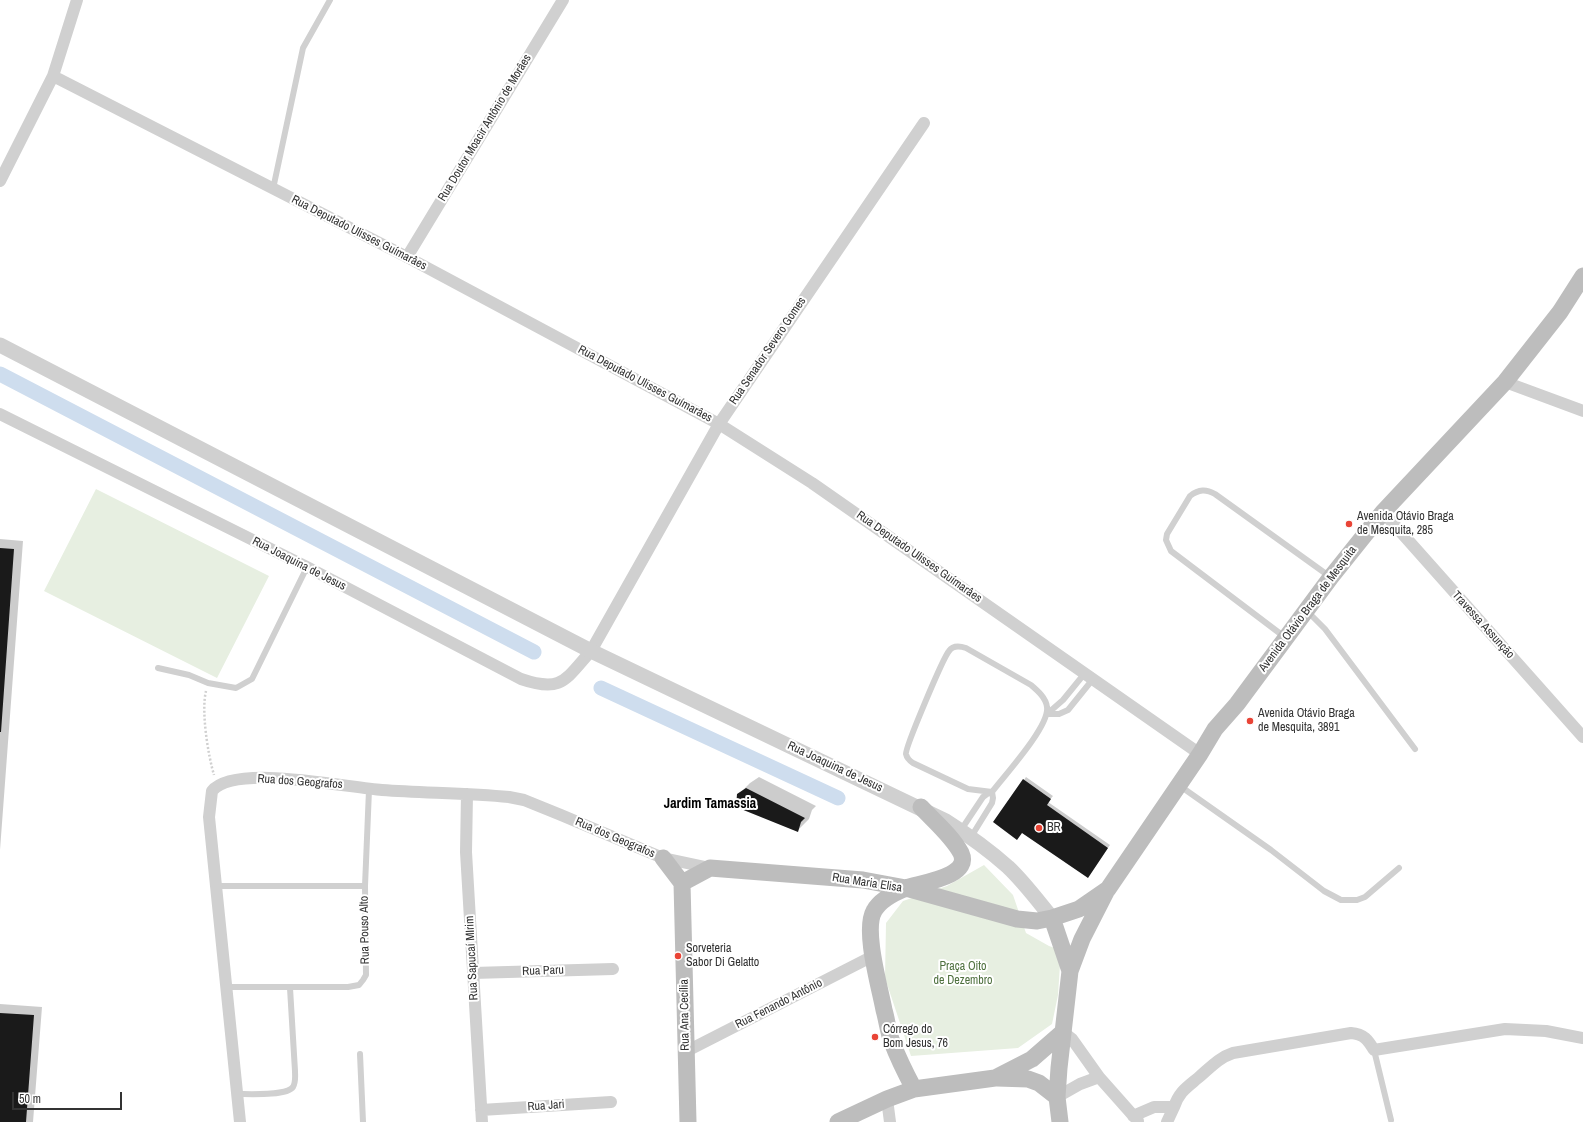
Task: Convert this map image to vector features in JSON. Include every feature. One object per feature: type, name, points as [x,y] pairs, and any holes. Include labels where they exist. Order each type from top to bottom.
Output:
[{"type":"main road","name":"Avenida Otávio Braga de Mesquita","points":[[1052,918],[1079,909],[1108,888],[1216,729],[1237,704],[1331,577],[1383,512],[1505,382],[1560,312],[1583,277]]},
{"type":"main road","points":[[914,1089],[891,1041],[873,956],[871,922],[874,911],[893,895],[906,888],[952,874],[960,867],[962,855],[957,847],[921,808]]},
{"type":"main road","points":[[663,858],[682,883],[710,868]]},
{"type":"main road","name":"Rua Maria Elisa","points":[[710,868],[863,880],[906,888],[1017,919],[1037,921],[1052,918]]},
{"type":"main road","name":"Rua Ana Cecília","points":[[682,883],[685,1052],[688,1122]]},
{"type":"main road","points":[[1060,1122],[1057,1097],[1070,971],[1082,939],[1108,888]]},
{"type":"main road","points":[[1052,918],[1070,971]]},
{"type":"main road","points":[[995,1078],[1032,1059],[1063,1032]]},
{"type":"main road","points":[[838,1122],[887,1099],[914,1089],[995,1078],[1028,1079],[1040,1083],[1057,1097]]},
{"type":"street","points":[[0,181],[52,76],[77,0]]},
{"type":"street","name":"Rua Doutor Moacir Antônio de Morâes","points":[[407,257],[563,0]]},
{"type":"street","name":"Rua Deputado Ulisses Guímarâes","points":[[52,76],[407,257],[719,424],[812,482],[1200,754]]},
{"type":"street","name":"Rua Senador Severo Gomes","points":[[591,651],[719,424],[924,123]]},
{"type":"street","name":"Rua Joaquina de Jesus","points":[[0,345],[591,651],[946,821],[966,834],[1008,868],[1033,894],[1052,918]]},
{"type":"street","points":[[1505,382],[1583,411]]},
{"type":"street","name":"Rua Joaquina de Jesus","points":[[0,414],[307,567],[520,679],[536,685],[550,686],[559,683],[567,678],[591,651]]},
{"type":"street","name":"Travessa Assunção","points":[[1383,512],[1583,737]]},
{"type":"street","name":"Rua dos Geografos","points":[[218,786],[230,781],[246,778],[273,779],[322,782],[369,790],[509,797],[524,800],[561,814],[663,858],[710,868]]},
{"type":"street","points":[[218,786],[212,791],[209,817],[228,987],[240,1122]]},
{"type":"street","name":"Rua Sapucaí MIrim","points":[[467,794],[466,852],[481,1116]]},
{"type":"street","name":"Rua Fenando Antônio","points":[[685,1052],[873,956]]},
{"type":"street","name":"Rua Paru","points":[[473,973],[613,969]]},
{"type":"street","points":[[1167,1122],[1178,1097],[1183,1090],[1199,1078],[1213,1064],[1223,1057],[1233,1053],[1351,1033],[1366,1037],[1374,1050],[1505,1029],[1546,1031],[1583,1038]]},
{"type":"street","points":[[1063,1032],[1072,1039],[1099,1077],[1136,1119],[1154,1107],[1174,1107]]},
{"type":"street","points":[[1057,1097],[1080,1084],[1099,1077]]},
{"type":"street","points":[[887,1099],[890,1122]]},
{"type":"street","name":"Rua Jari","points":[[481,1116],[610,1102]]},
{"type":"lane","points":[[273,189],[303,48],[330,0]]},
{"type":"lane","points":[[1286,638],[1170,551],[1166,540],[1167,534],[1190,496],[1195,492],[1202,490],[1215,494],[1331,577]]},
{"type":"lane","points":[[158,668],[189,675],[208,683],[236,688],[252,679],[307,567]]},
{"type":"lane","points":[[1306,610],[1324,630],[1415,749]]},
{"type":"lane","points":[[992,792],[968,789],[913,763],[908,759],[906,754],[914,728],[949,650],[960,646],[966,648],[1031,685],[1039,692],[1044,700],[1047,707],[1047,714]]},
{"type":"lane","points":[[966,834],[983,797],[992,792],[1024,752],[1041,727],[1047,714],[1089,676]]},
{"type":"lane","points":[[1047,714],[1060,714],[1068,710],[1089,676]]},
{"type":"lane","points":[[1179,785],[1271,850],[1324,891],[1341,900],[1357,900],[1365,897],[1399,868]]},
{"type":"lane","name":"Rua Pouso Alto","points":[[228,987],[348,987],[359,985],[364,980],[366,967],[365,886],[369,790]]},
{"type":"lane","points":[[966,834],[992,803],[992,792]]},
{"type":"lane","points":[[217,886],[365,886]]},
{"type":"lane","points":[[238,1094],[286,1092],[293,1086],[295,1081],[295,1071],[290,988]]},
{"type":"lane","points":[[1374,1050],[1391,1120]]},
{"type":"lane","points":[[360,1054],[363,1122]]},
{"type":"path","points":[[208,683],[204,700],[204,713],[210,763],[218,786]]},
{"type":"green space","points":[[96,489],[269,576],[217,678],[44,591]]},
{"type":"green space","name":"Praça Oito de Dezembro","points":[[984,865],[1013,895],[1026,933],[1049,946],[1061,950],[1058,995],[1052,1024],[1018,1048],[911,1056],[885,978],[886,923],[903,901],[947,886]]},
{"type":"building","points":[[0,548],[14,549],[1,732],[0,732]]},
{"type":"building","name":"BR","points":[[1023,779],[1051,799],[1047,805],[1108,848],[1088,878],[1022,833],[1017,840],[993,822]]},
{"type":"building","points":[[746,788],[805,818],[801,822],[798,832],[736,807],[737,794]]},
{"type":"building","points":[[0,1013],[34,1015],[26,1122],[0,1122]]},
{"type":"waterway","points":[[0,374],[534,652]]},
{"type":"waterway","points":[[601,688],[838,798]]},
{"type":"place","name":"Avenida Otávio Braga de Mesquita, 285","points":[[1349,524]]},
{"type":"place","name":"Avenida Otávio Braga de Mesquita, 3891","points":[[1250,721]]},
{"type":"place","name":"BR","points":[[1039,828]]},
{"type":"place","name":"Sorveteria Sabor Di Gelatto","points":[[678,956]]},
{"type":"place","name":"Córrego do Bom Jesus, 76","points":[[875,1037]]},
{"type":"district","name":"Jardim Tamassia","points":[[710,804]]}]
